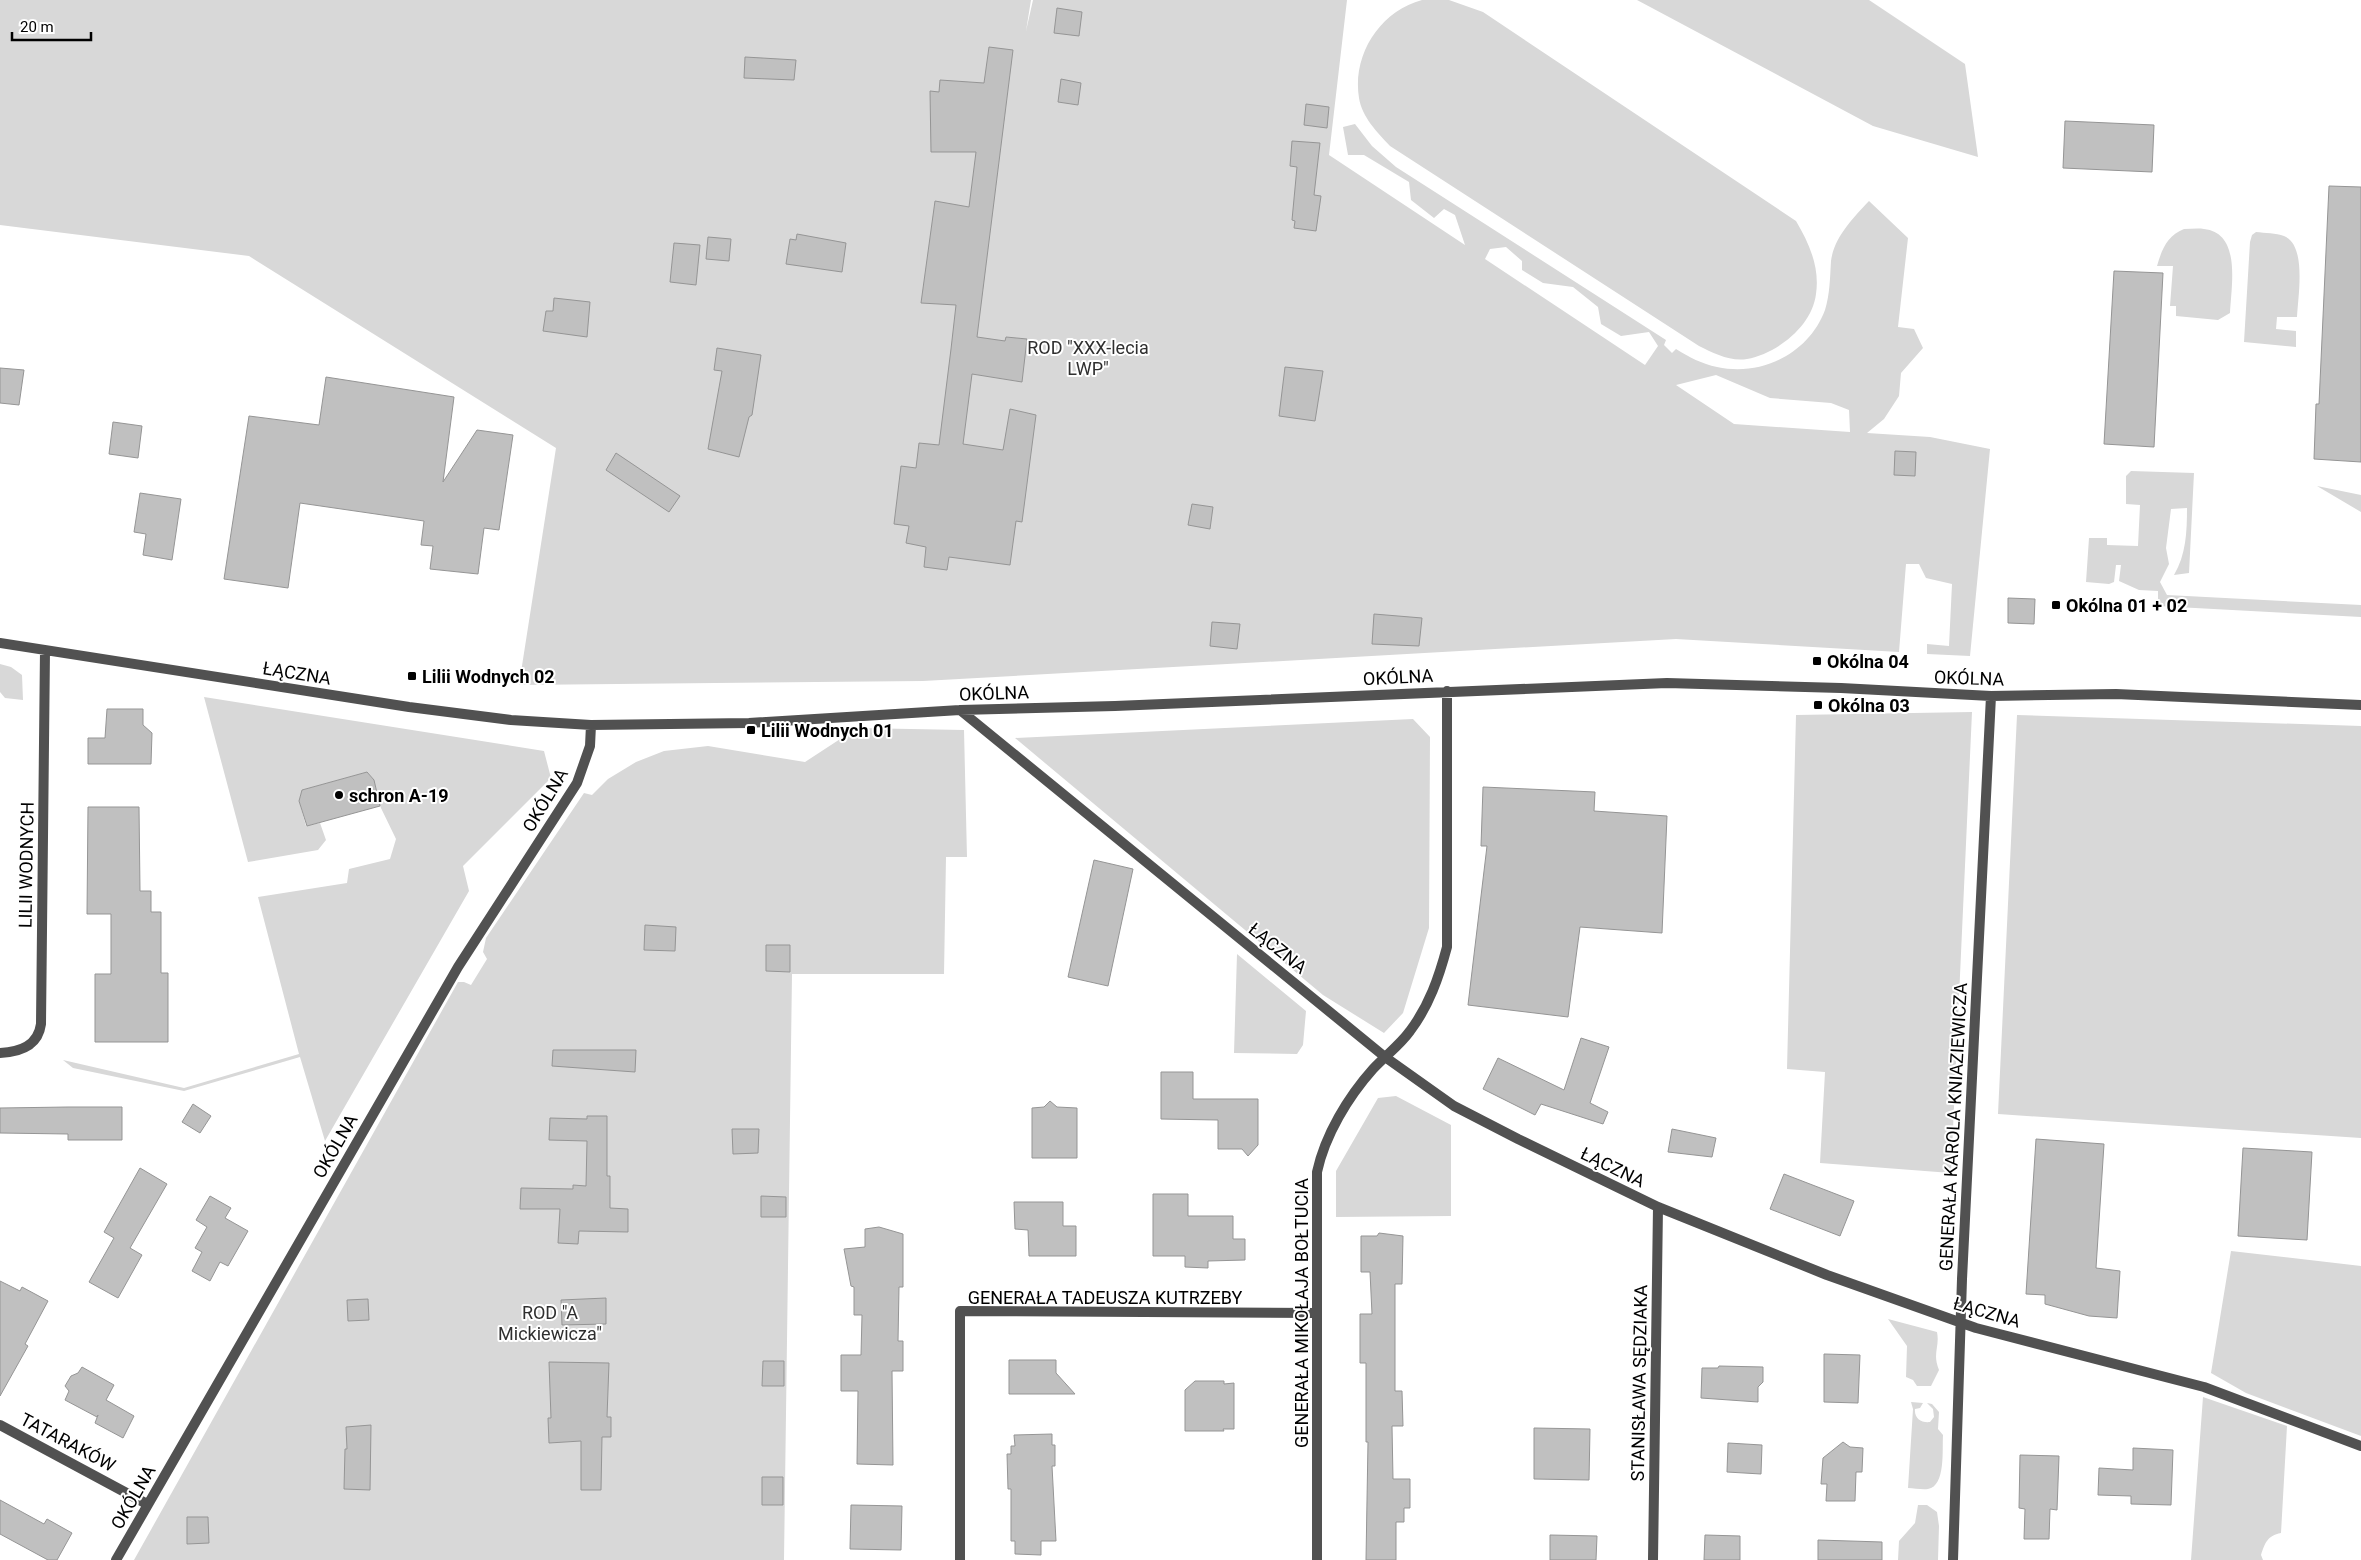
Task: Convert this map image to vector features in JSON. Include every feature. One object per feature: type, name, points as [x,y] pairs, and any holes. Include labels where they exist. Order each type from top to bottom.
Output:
[{"type":"street","name":"ŁĄCZNA","points":[[0,643],[409,707],[512,720],[591,725]]},
{"type":"street","name":"LILII WODNYCH","points":[[0,1053],[16,1052],[29,1046],[38,1034],[41,1024],[45,650]]},
{"type":"street","name":"OKÓLNA","points":[[116,1560],[458,967],[577,783],[590,746],[591,725],[749,723],[960,710],[1115,706],[1667,683],[1841,688],[1991,696],[2116,694],[2361,705]]},
{"type":"street","name":"GENERAŁA MIKOŁAJA BOŁTUCIA","points":[[1317,1560],[1316,1190],[1320,1156],[1325,1142],[1361,1084],[1410,1031],[1427,1004],[1439,976],[1446,947],[1447,691]]},
{"type":"street","name":"GENERAŁA KAROLA KNIAZIEWICZA","points":[[1953,1560],[1961,1322],[1991,696]]},
{"type":"street","name":"ŁĄCZNA","points":[[960,710],[1385,1057],[1454,1106],[1658,1207],[1909,1306],[1976,1328],[2204,1387],[2361,1446]]},
{"type":"street","name":"STANISŁAWA SĘDZIAKA","points":[[1653,1560],[1658,1207]]},
{"type":"street","name":"GENERAŁA TADEUSZA KUTRZEBY","points":[[960,1560],[960,1311],[1317,1313]]},
{"type":"street","name":"TATARAKÓW","points":[[0,1425],[147,1504]]},
{"type":"green space","name":"ROD \"XXX-lecia LWP\"","points":[[0,0],[1031,0],[1026,31],[1033,0],[1347,0],[1329,155],[1465,245],[1455,215],[1444,209],[1434,218],[1411,200],[1409,182],[1364,155],[1348,155],[1343,127],[1355,124],[1372,146],[1396,167],[1666,340],[1664,345],[1672,353],[1676,349],[1706,364],[1734,369],[1767,365],[1782,358],[1796,350],[1818,325],[1827,304],[1831,261],[1836,244],[1846,228],[1869,201],[1908,238],[1898,327],[1914,329],[1923,348],[1901,373],[1899,396],[1884,419],[1867,433],[1930,437],[1990,449],[1970,656],[1927,654],[1927,644],[1949,646],[1952,584],[1926,578],[1919,564],[1906,564],[1899,652],[1676,639],[923,681],[519,685],[556,448],[249,256],[0,225]],"holes":[[[1506,247],[1522,261],[1522,270],[1543,283],[1573,287],[1598,307],[1601,324],[1621,336],[1649,332],[1658,346],[1645,365],[1485,259],[1490,249]],[[1716,375],[1770,398],[1831,403],[1849,410],[1850,432],[1734,424],[1676,385]]]},
{"type":"green space","points":[[1422,0],[1449,0],[1483,12],[1796,221],[1805,238],[1815,265],[1817,284],[1813,306],[1801,327],[1781,344],[1759,356],[1741,360],[1728,358],[1710,351],[1699,346],[1390,146],[1363,112],[1359,98],[1360,66],[1372,37],[1382,25],[1393,14]]},
{"type":"green space","points":[[1637,0],[1869,0],[1965,64],[1978,157],[1873,126]]},
{"type":"green space","points":[[2184,229],[2202,229],[2216,233],[2224,240],[2229,250],[2232,263],[2230,313],[2218,320],[2176,316],[2176,306],[2170,306],[2173,266],[2157,266],[2169,239]]},
{"type":"green space","points":[[2256,232],[2284,236],[2291,241],[2296,250],[2300,272],[2297,317],[2277,317],[2276,329],[2296,331],[2296,347],[2244,342],[2250,242],[2252,235]]},
{"type":"green space","points":[[2131,471],[2194,473],[2189,573],[2174,575],[2183,551],[2187,508],[2171,509],[2166,548],[2169,564],[2160,582],[2167,595],[2361,605],[2361,617],[2158,606],[2158,591],[2139,590],[2119,581],[2121,565],[2116,565],[2114,582],[2109,584],[2086,582],[2089,538],[2107,538],[2107,545],[2138,546],[2140,505],[2126,504],[2126,476]]},
{"type":"green space","points":[[2317,486],[2361,495],[2361,512]]},
{"type":"green space","points":[[0,664],[11,667],[22,675],[23,700],[5,698],[0,692]]},
{"type":"green space","points":[[204,697],[544,751],[551,778],[463,866],[469,891],[325,1141],[300,1057],[184,1091],[73,1068],[63,1060],[184,1088],[299,1054],[258,897],[347,883],[349,869],[390,859],[396,839],[380,806],[374,780],[367,772],[302,790],[299,801],[306,826],[320,823],[326,840],[318,850],[248,862]]},
{"type":"green space","points":[[1972,712],[1951,1173],[1820,1163],[1825,1072],[1787,1069],[1796,715]]},
{"type":"green space","points":[[2017,715],[2361,726],[2361,1138],[1998,1114]]},
{"type":"green space","points":[[1413,719],[1430,737],[1429,928],[1403,1013],[1384,1033],[1323,995],[1015,738]]},
{"type":"green space","name":"ROD \"A Mickiewicza\"","points":[[857,728],[964,730],[967,857],[946,857],[944,974],[792,974],[784,1560],[134,1560],[458,982],[471,985],[487,959],[483,952],[486,938],[584,793],[592,795],[608,779],[636,762],[664,751],[708,746],[805,762]]},
{"type":"green space","points":[[1237,954],[1306,1011],[1303,1045],[1297,1054],[1234,1053]]},
{"type":"green space","points":[[1396,1096],[1451,1125],[1451,1216],[1336,1217],[1336,1171],[1378,1098]]},
{"type":"green space","points":[[2231,1251],[2361,1266],[2361,1436],[2246,1393],[2211,1373]]},
{"type":"green space","points":[[1888,1319],[1937,1332],[1936,1359],[1939,1370],[1931,1386],[1917,1386],[1913,1380],[1906,1377],[1907,1346]]},
{"type":"green space","points":[[2203,1397],[2287,1426],[2281,1533],[2267,1541],[2261,1555],[2263,1560],[2191,1560]]},
{"type":"green space","points":[[1911,1402],[1923,1403],[1920,1408],[1915,1409],[1917,1417],[1921,1421],[1930,1422],[1934,1417],[1933,1409],[1927,1403],[1932,1404],[1939,1412],[1938,1429],[1943,1435],[1942,1466],[1938,1481],[1928,1489],[1908,1488],[1913,1409]]},
{"type":"green space","points":[[1918,1505],[1927,1505],[1937,1512],[1939,1526],[1938,1560],[1898,1560],[1899,1541],[1915,1523]]},
{"type":"building","points":[[1057,8],[1082,12],[1079,36],[1054,33]]},
{"type":"building","points":[[989,47],[1013,50],[977,337],[1005,341],[1006,337],[1027,339],[1022,382],[972,374],[963,444],[1003,450],[1010,409],[1036,415],[1022,522],[1016,521],[1010,565],[949,557],[947,570],[924,567],[926,547],[906,543],[909,526],[894,524],[901,466],[916,468],[919,443],[939,445],[956,305],[921,303],[935,201],[969,207],[976,152],[931,152],[930,91],[939,92],[940,80],[984,83]]},
{"type":"building","points":[[745,57],[796,60],[794,80],[744,78]]},
{"type":"building","points":[[1061,79],[1081,83],[1078,105],[1058,102]]},
{"type":"building","points":[[1306,104],[1329,107],[1327,128],[1304,125]]},
{"type":"building","points":[[2065,121],[2154,125],[2152,172],[2063,168]]},
{"type":"building","points":[[1292,141],[1320,143],[1314,195],[1321,196],[1316,231],[1294,228],[1295,221],[1292,220],[1297,167],[1290,166]]},
{"type":"building","points":[[2329,186],[2361,187],[2361,462],[2314,459],[2316,404],[2319,404]]},
{"type":"building","points":[[797,234],[846,243],[842,272],[786,264],[790,239],[796,240]]},
{"type":"building","points":[[708,237],[731,239],[729,261],[706,259]]},
{"type":"building","points":[[674,243],[700,245],[696,285],[670,282]]},
{"type":"building","points":[[2114,271],[2163,273],[2154,447],[2104,444]]},
{"type":"building","points":[[554,298],[590,302],[587,337],[543,331],[546,311],[553,311]]},
{"type":"building","points":[[717,348],[761,355],[752,415],[749,417],[739,457],[708,449],[722,371],[714,370]]},
{"type":"building","points":[[1285,367],[1323,371],[1315,421],[1279,416]]},
{"type":"building","points":[[0,368],[24,370],[19,405],[0,403]]},
{"type":"building","points":[[326,377],[454,397],[443,482],[477,430],[513,435],[499,530],[484,528],[478,574],[430,569],[433,546],[421,545],[424,521],[300,503],[288,588],[224,579],[249,416],[319,425]]},
{"type":"building","points":[[113,422],[142,426],[138,458],[109,454]]},
{"type":"building","points":[[1895,451],[1916,452],[1915,476],[1894,475]]},
{"type":"building","points":[[616,453],[680,496],[669,512],[606,470]]},
{"type":"building","points":[[140,493],[181,499],[172,560],[143,555],[146,534],[134,532]]},
{"type":"building","points":[[1192,504],[1213,507],[1210,529],[1188,525]]},
{"type":"building","points":[[2008,598],[2035,599],[2034,624],[2008,623]]},
{"type":"building","points":[[1374,614],[1422,618],[1419,646],[1372,644]]},
{"type":"building","points":[[1212,622],[1240,624],[1237,649],[1210,646]]},
{"type":"building","points":[[107,709],[143,709],[143,725],[152,733],[151,764],[88,764],[88,738],[105,738]]},
{"type":"building","name":"schron A-19","points":[[367,772],[374,780],[380,806],[307,826],[299,801],[302,790]]},
{"type":"building","points":[[1483,787],[1595,792],[1594,811],[1667,816],[1662,933],[1580,927],[1568,1017],[1468,1005],[1487,846],[1481,846]]},
{"type":"building","points":[[88,807],[139,807],[140,891],[151,891],[151,912],[161,912],[161,973],[168,973],[168,1042],[95,1042],[95,974],[111,974],[111,914],[87,914]]},
{"type":"building","points":[[1094,860],[1133,869],[1108,986],[1068,977]]},
{"type":"building","points":[[645,925],[676,927],[675,951],[644,950]]},
{"type":"building","points":[[766,945],[790,945],[790,972],[766,971]]},
{"type":"building","points":[[1581,1038],[1609,1047],[1590,1103],[1608,1112],[1603,1124],[1541,1104],[1535,1115],[1483,1089],[1498,1058],[1564,1090]]},
{"type":"building","points":[[553,1050],[636,1050],[635,1072],[552,1066]]},
{"type":"building","points":[[1161,1072],[1193,1072],[1193,1099],[1258,1099],[1258,1145],[1248,1156],[1242,1149],[1218,1149],[1218,1120],[1161,1119]]},
{"type":"building","points":[[1050,1101],[1057,1107],[1077,1108],[1077,1158],[1032,1158],[1032,1108],[1044,1107]]},
{"type":"building","points":[[193,1104],[211,1116],[200,1133],[182,1122]]},
{"type":"building","points":[[122,1107],[122,1140],[68,1140],[68,1134],[0,1133],[0,1108]]},
{"type":"building","points":[[587,1116],[607,1116],[607,1176],[610,1176],[610,1208],[628,1209],[628,1232],[579,1231],[578,1244],[558,1243],[560,1209],[520,1209],[521,1188],[573,1189],[573,1185],[586,1186],[587,1141],[549,1140],[550,1118],[587,1119]]},
{"type":"building","points":[[732,1129],[759,1129],[758,1153],[733,1154]]},
{"type":"building","points":[[1672,1129],[1716,1138],[1712,1157],[1668,1152]]},
{"type":"building","points":[[2036,1139],[2104,1144],[2096,1268],[2120,1271],[2117,1318],[2089,1316],[2045,1304],[2045,1295],[2026,1294]]},
{"type":"building","points":[[2243,1148],[2312,1152],[2307,1240],[2238,1236]]},
{"type":"building","points":[[140,1168],[167,1184],[130,1248],[142,1255],[118,1298],[89,1282],[114,1238],[104,1232]]},
{"type":"building","points":[[1784,1174],[1854,1201],[1840,1236],[1770,1209]]},
{"type":"building","points":[[1153,1194],[1188,1194],[1188,1216],[1233,1216],[1233,1239],[1245,1239],[1245,1260],[1208,1261],[1208,1268],[1185,1267],[1185,1256],[1153,1256]]},
{"type":"building","points":[[210,1196],[231,1208],[225,1218],[248,1231],[228,1266],[220,1262],[210,1281],[192,1271],[202,1252],[195,1248],[207,1227],[196,1220]]},
{"type":"building","points":[[761,1196],[786,1197],[786,1217],[761,1217]]},
{"type":"building","points":[[1014,1202],[1063,1202],[1063,1226],[1076,1226],[1076,1256],[1029,1256],[1028,1230],[1015,1229]]},
{"type":"building","points":[[879,1227],[903,1234],[903,1287],[899,1287],[898,1341],[903,1341],[903,1371],[892,1371],[893,1465],[857,1464],[858,1391],[841,1391],[841,1355],[861,1355],[862,1315],[854,1315],[854,1287],[851,1286],[844,1249],[865,1247],[865,1229]]},
{"type":"building","points":[[1379,1233],[1403,1236],[1402,1284],[1395,1284],[1395,1391],[1402,1391],[1403,1426],[1392,1426],[1393,1479],[1410,1479],[1410,1508],[1404,1508],[1404,1522],[1396,1522],[1396,1560],[1366,1560],[1368,1442],[1366,1442],[1366,1363],[1360,1363],[1360,1314],[1372,1314],[1370,1272],[1361,1272],[1361,1236],[1377,1236]]},
{"type":"building","points":[[0,1281],[20,1291],[22,1287],[48,1301],[25,1344],[28,1346],[0,1396]]},
{"type":"building","points":[[606,1298],[606,1324],[562,1325],[561,1300]]},
{"type":"building","points":[[368,1299],[369,1320],[348,1321],[347,1300]]},
{"type":"building","points":[[1824,1354],[1860,1355],[1858,1403],[1824,1402]]},
{"type":"building","points":[[1009,1360],[1056,1360],[1056,1373],[1075,1394],[1009,1394]]},
{"type":"building","points":[[763,1361],[784,1361],[784,1386],[762,1386]]},
{"type":"building","points":[[549,1362],[609,1363],[607,1417],[611,1417],[611,1437],[602,1437],[601,1490],[581,1490],[581,1441],[549,1443],[548,1418],[551,1418]]},
{"type":"building","points":[[1719,1366],[1763,1367],[1763,1382],[1758,1387],[1758,1402],[1701,1398],[1702,1368],[1718,1368]]},
{"type":"building","points":[[82,1367],[114,1385],[106,1400],[134,1416],[123,1438],[95,1423],[98,1415],[97,1417],[65,1400],[69,1391],[65,1386],[71,1376],[78,1373]]},
{"type":"building","points":[[1195,1381],[1224,1381],[1224,1384],[1234,1383],[1234,1429],[1223,1429],[1224,1431],[1185,1431],[1185,1390]]},
{"type":"building","points":[[371,1425],[370,1490],[344,1489],[345,1449],[347,1449],[346,1427]]},
{"type":"building","points":[[1534,1428],[1590,1429],[1589,1480],[1534,1479]]},
{"type":"building","points":[[1052,1434],[1052,1445],[1055,1445],[1055,1466],[1052,1466],[1056,1541],[1041,1541],[1041,1555],[1015,1554],[1015,1541],[1011,1541],[1011,1489],[1008,1489],[1007,1454],[1011,1454],[1011,1446],[1015,1446],[1014,1435]]},
{"type":"building","points":[[1843,1442],[1850,1447],[1863,1448],[1862,1472],[1856,1472],[1855,1501],[1826,1501],[1827,1484],[1821,1484],[1823,1458]]},
{"type":"building","points":[[1728,1443],[1762,1445],[1761,1474],[1727,1472]]},
{"type":"building","points":[[2133,1448],[2173,1450],[2171,1505],[2131,1504],[2131,1496],[2098,1495],[2099,1468],[2133,1470]]},
{"type":"building","points":[[2020,1455],[2059,1456],[2057,1510],[2050,1509],[2049,1539],[2024,1539],[2025,1509],[2019,1508]]},
{"type":"building","points":[[762,1477],[783,1477],[783,1505],[762,1505]]},
{"type":"building","points":[[0,1500],[44,1524],[47,1519],[72,1533],[57,1560],[48,1560],[0,1534]]},
{"type":"building","points":[[851,1505],[902,1506],[901,1550],[850,1549]]},
{"type":"building","points":[[187,1517],[208,1517],[209,1543],[187,1544]]},
{"type":"building","points":[[1550,1535],[1597,1536],[1596,1560],[1550,1560]]},
{"type":"building","points":[[1705,1535],[1740,1536],[1740,1560],[1704,1560]]},
{"type":"building","points":[[1818,1540],[1882,1542],[1882,1560],[1818,1560]]},
{"type":"place","name":"Okólna 01 + 02","points":[[2056,605]]},
{"type":"place","name":"Okólna 04","points":[[1817,661]]},
{"type":"place","name":"Lilii Wodnych 02","points":[[412,676]]},
{"type":"place","name":"Okólna 03","points":[[1818,705]]},
{"type":"place","name":"Lilii Wodnych 01","points":[[751,730]]},
{"type":"place","name":"schron A-19","points":[[339,795]]}]
